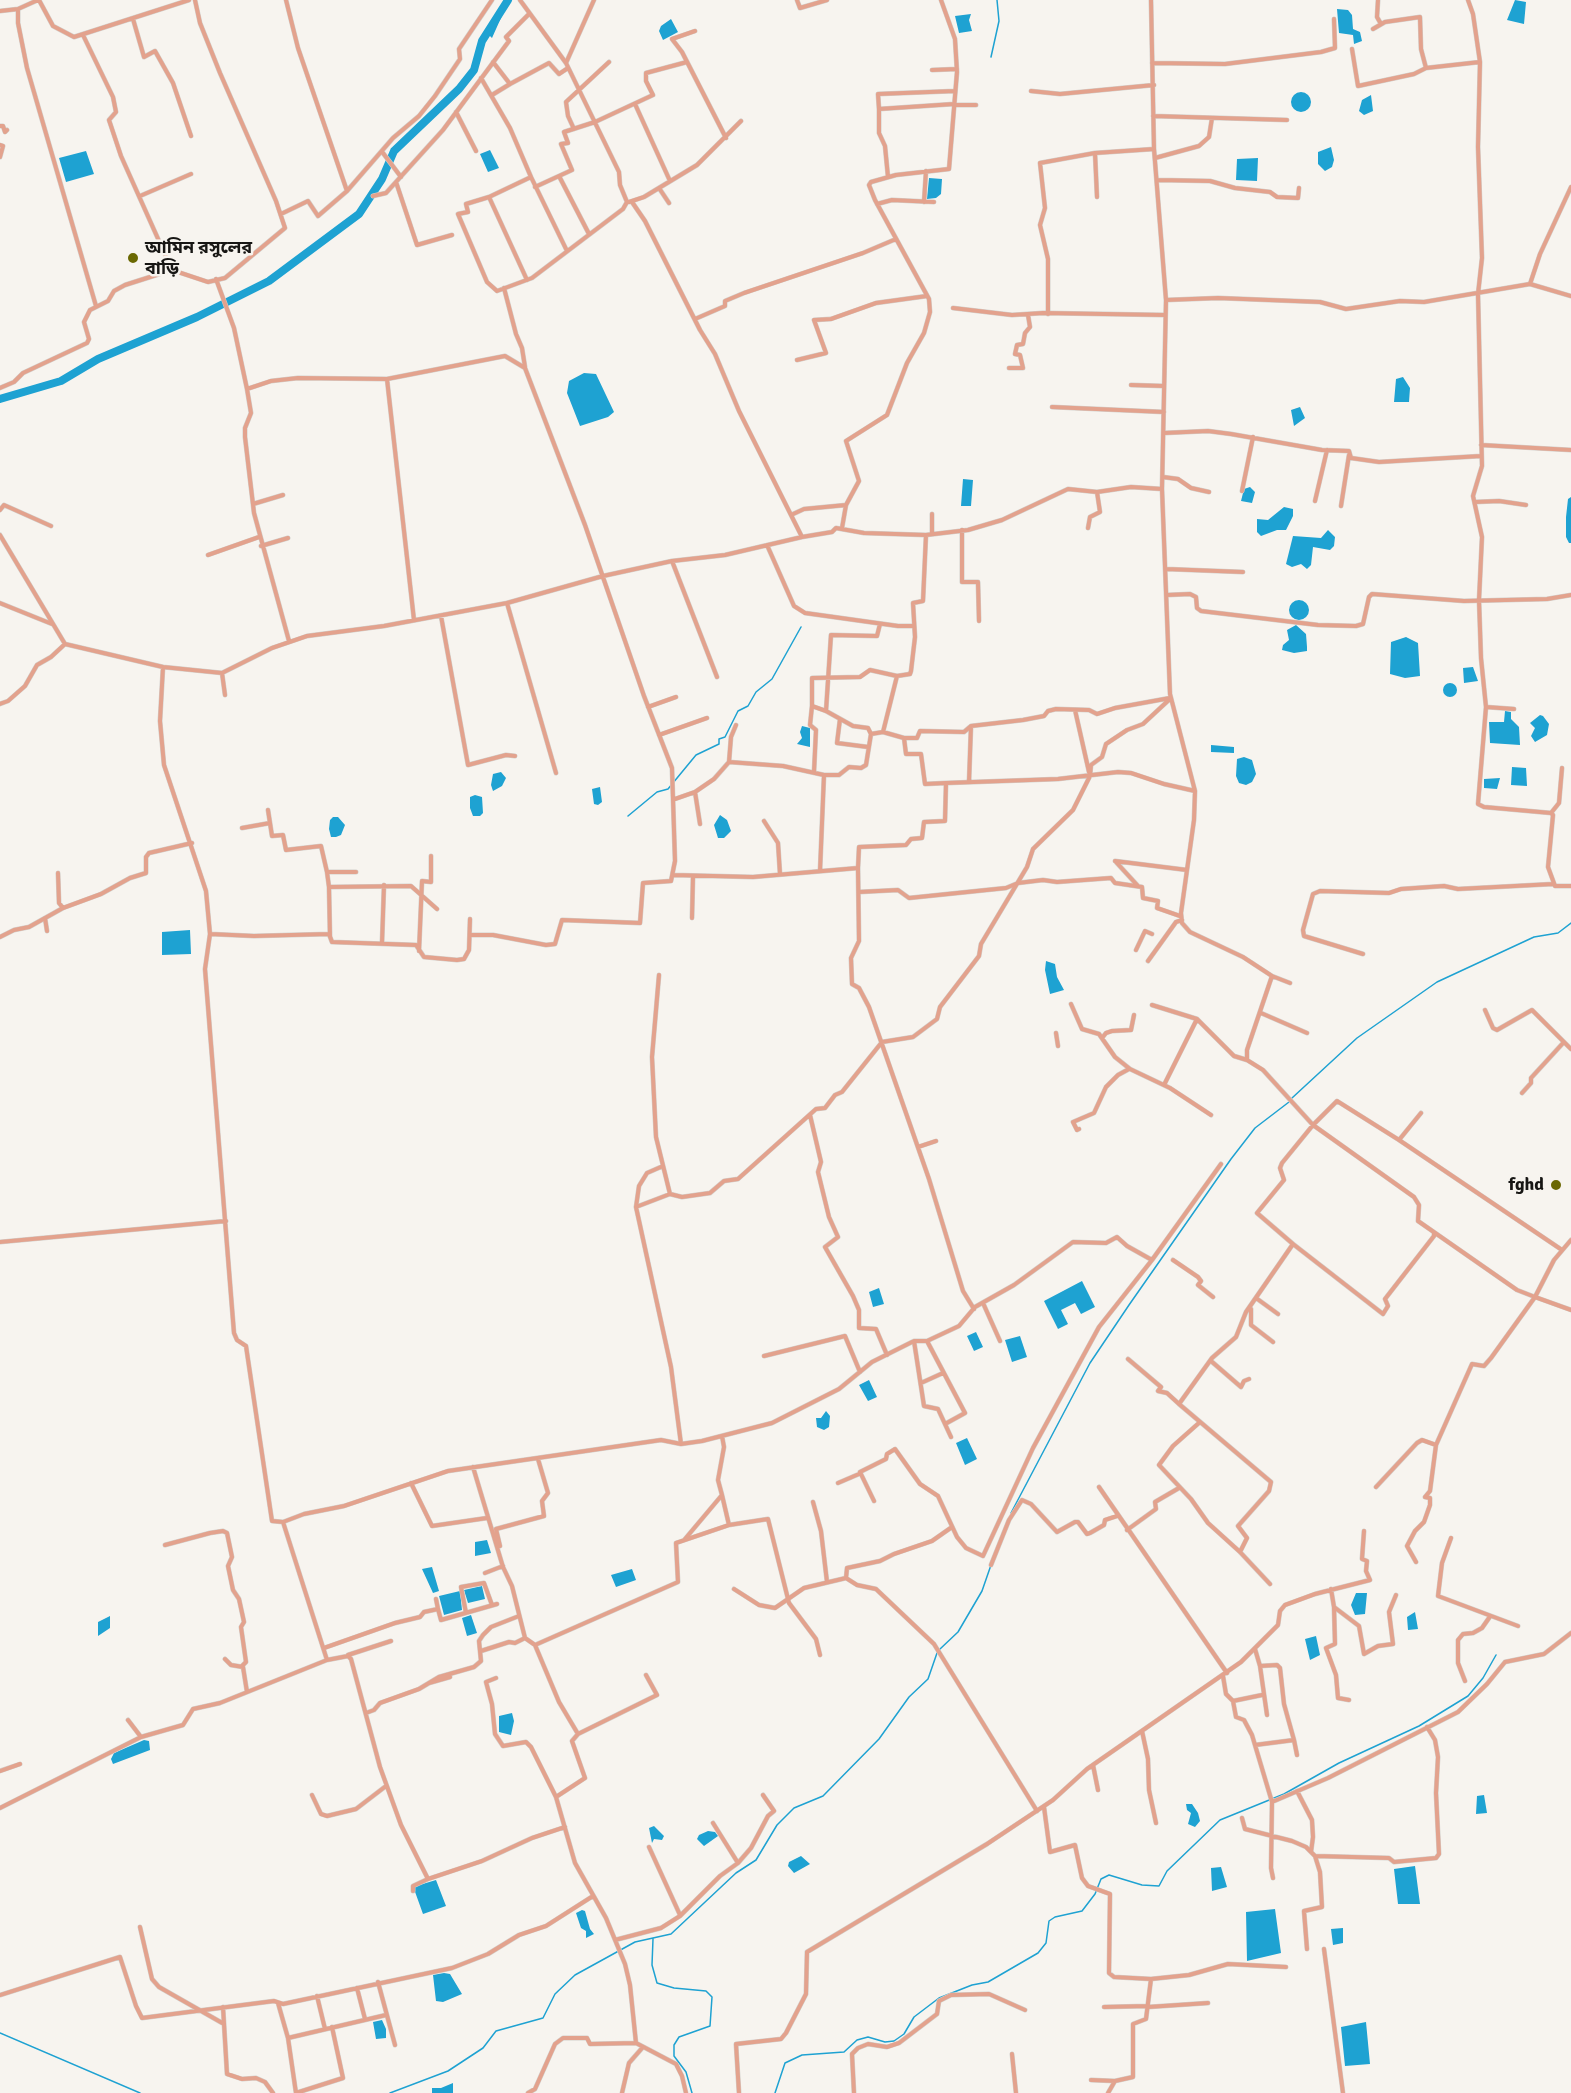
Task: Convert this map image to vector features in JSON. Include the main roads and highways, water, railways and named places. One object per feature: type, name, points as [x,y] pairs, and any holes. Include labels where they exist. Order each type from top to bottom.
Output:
[{"type":"water","points":[[505,0],[509,0],[492,38],[489,35],[494,20]]},
{"type":"water","points":[[1515,0],[1526,2],[1524,24],[1507,20]]},
{"type":"water","points":[[1337,9],[1348,10],[1352,15],[1353,29],[1360,32],[1362,41],[1354,44],[1353,35],[1339,33]]},
{"type":"water","points":[[971,14],[969,20],[972,31],[959,33],[955,16]]},
{"type":"water","points":[[671,19],[678,32],[663,40],[659,31],[661,26]]},
{"type":"water","points":[[1301,92],[1308,95],[1311,102],[1308,109],[1301,112],[1294,109],[1291,102],[1294,95]]},
{"type":"water","points":[[1371,95],[1373,111],[1364,115],[1359,111],[1362,100]]},
{"type":"water","points":[[1331,147],[1334,160],[1332,167],[1325,171],[1318,164],[1318,152]]},
{"type":"water","points":[[490,150],[499,168],[488,172],[480,154]]},
{"type":"water","points":[[86,151],[94,174],[66,182],[59,158]]},
{"type":"water","points":[[1258,158],[1257,181],[1236,180],[1237,159]]},
{"type":"water","points":[[929,178],[942,179],[941,194],[936,198],[927,199]]},
{"type":"water","points":[[584,373],[596,374],[614,412],[608,417],[580,426],[567,393],[569,381]]},
{"type":"water","points":[[1403,377],[1410,388],[1409,402],[1394,402],[1396,379]]},
{"type":"water","points":[[1300,407],[1305,418],[1294,426],[1291,410]]},
{"type":"water","points":[[963,479],[973,480],[971,506],[961,506]]},
{"type":"water","points":[[1250,487],[1255,492],[1252,503],[1241,501],[1244,489]]},
{"type":"water","points":[[1571,497],[1571,543],[1569,543],[1566,537],[1566,517],[1568,499]]},
{"type":"water","points":[[1284,507],[1293,509],[1293,516],[1286,530],[1277,530],[1261,536],[1257,532],[1257,519],[1268,520]]},
{"type":"water","points":[[1328,530],[1335,537],[1334,546],[1330,550],[1313,547],[1311,565],[1307,569],[1301,564],[1292,567],[1286,564],[1293,536],[1321,538]]},
{"type":"water","points":[[1299,600],[1306,603],[1309,610],[1306,617],[1299,620],[1292,617],[1289,610],[1292,603]]},
{"type":"water","points":[[1296,625],[1306,634],[1307,651],[1294,653],[1282,650],[1283,645],[1289,640],[1287,630]]},
{"type":"water","points":[[1406,637],[1418,643],[1420,676],[1405,678],[1390,674],[1391,642]]},
{"type":"water","points":[[1473,667],[1478,681],[1464,683],[1463,668]]},
{"type":"water","points":[[1450,683],[1455,685],[1457,690],[1455,695],[1450,697],[1445,695],[1443,690],[1445,685]]},
{"type":"water","points":[[1505,711],[1511,712],[1511,719],[1519,727],[1520,745],[1490,743],[1489,722],[1504,722]]},
{"type":"water","points":[[1540,715],[1549,724],[1547,735],[1535,742],[1531,736],[1535,728],[1530,723]]},
{"type":"water","points":[[802,726],[810,728],[810,747],[797,744],[802,738],[800,732]]},
{"type":"water","points":[[1211,745],[1234,747],[1234,753],[1211,752]]},
{"type":"water","points":[[1244,757],[1252,760],[1256,774],[1252,782],[1246,785],[1239,783],[1236,776],[1237,759]]},
{"type":"water","points":[[1512,767],[1526,768],[1527,786],[1511,785]]},
{"type":"water","points":[[501,772],[506,778],[502,786],[493,791],[491,785],[493,774]]},
{"type":"water","points":[[1500,778],[1497,789],[1484,788],[1484,779]]},
{"type":"water","points":[[600,787],[602,802],[598,805],[594,804],[592,789]]},
{"type":"water","points":[[475,795],[482,797],[483,813],[480,816],[473,816],[470,808],[470,797]]},
{"type":"water","points":[[720,815],[727,820],[731,831],[724,838],[718,838],[714,825]]},
{"type":"water","points":[[338,817],[345,825],[341,835],[336,837],[331,837],[329,829],[330,820]]},
{"type":"water","points":[[190,930],[191,954],[162,955],[162,932]]},
{"type":"water","points":[[1046,961],[1055,964],[1057,977],[1064,990],[1050,994],[1045,970]]},
{"type":"water","points":[[1082,1281],[1095,1307],[1081,1314],[1075,1303],[1061,1310],[1068,1324],[1058,1329],[1044,1301]]},
{"type":"water","points":[[879,1288],[884,1304],[873,1307],[869,1292]]},
{"type":"water","points":[[976,1332],[983,1347],[974,1351],[967,1336]]},
{"type":"water","points":[[1020,1336],[1027,1357],[1012,1362],[1005,1340]]},
{"type":"water","points":[[869,1380],[877,1397],[868,1401],[859,1385]]},
{"type":"water","points":[[826,1411],[830,1416],[829,1427],[824,1430],[817,1427],[816,1418],[821,1418]]},
{"type":"water","points":[[967,1438],[977,1459],[965,1465],[956,1443]]},
{"type":"water","points":[[487,1540],[491,1553],[475,1556],[475,1542]]},
{"type":"water","points":[[432,1567],[439,1591],[433,1593],[422,1569]]},
{"type":"water","points":[[632,1569],[636,1580],[616,1587],[611,1575]]},
{"type":"water","points":[[482,1586],[485,1599],[468,1603],[464,1590]]},
{"type":"water","points":[[460,1591],[462,1610],[444,1615],[439,1596]]},
{"type":"water","points":[[1356,1593],[1367,1593],[1365,1614],[1355,1615],[1351,1605]]},
{"type":"water","points":[[1415,1612],[1418,1629],[1408,1630],[1407,1617]]},
{"type":"water","points":[[471,1615],[477,1633],[467,1636],[462,1618]]},
{"type":"water","points":[[110,1616],[110,1628],[98,1636],[98,1622]]},
{"type":"water","points":[[1316,1636],[1320,1655],[1310,1660],[1305,1639]]},
{"type":"water","points":[[512,1713],[514,1721],[511,1735],[499,1732],[499,1716]]},
{"type":"water","points":[[144,1740],[149,1741],[150,1750],[113,1764],[111,1759],[114,1753]]},
{"type":"water","points":[[1484,1795],[1487,1813],[1476,1814],[1477,1796]]},
{"type":"water","points":[[1186,1804],[1192,1804],[1198,1813],[1200,1821],[1195,1827],[1188,1824],[1191,1813],[1187,1810]]},
{"type":"water","points":[[654,1826],[664,1836],[662,1840],[654,1839],[652,1843],[649,1828]]},
{"type":"water","points":[[708,1831],[715,1832],[718,1836],[704,1846],[697,1839],[699,1835]]},
{"type":"water","points":[[801,1856],[810,1864],[794,1873],[788,1866],[789,1862]]},
{"type":"water","points":[[1415,1866],[1420,1904],[1398,1904],[1394,1869]]},
{"type":"water","points":[[1221,1867],[1227,1887],[1212,1891],[1211,1868]]},
{"type":"water","points":[[436,1880],[446,1906],[423,1914],[414,1889],[416,1886]]},
{"type":"water","points":[[1275,1909],[1281,1953],[1247,1961],[1246,1912]]},
{"type":"water","points":[[585,1911],[590,1929],[594,1934],[586,1938],[586,1931],[581,1928],[576,1913]]},
{"type":"water","points":[[1343,1928],[1343,1943],[1333,1945],[1331,1929]]},
{"type":"water","points":[[450,1974],[462,1994],[443,2002],[436,2001],[433,1975]]},
{"type":"water","points":[[382,2020],[386,2029],[386,2038],[376,2039],[373,2022]]},
{"type":"water","points":[[1366,2022],[1370,2064],[1345,2066],[1341,2027]]},
{"type":"water","points":[[453,2083],[453,2093],[432,2093],[432,2088],[441,2088]]},
{"type":"waterway","points":[[0,399],[61,381],[98,359],[197,317],[269,281],[359,214],[382,179],[394,151],[459,89],[474,70],[482,41],[508,0]]},
{"type":"waterway","points":[[991,57],[999,21],[997,0]]},
{"type":"waterway","points":[[628,816],[657,792],[668,789],[696,755],[719,744],[719,739],[725,737],[738,711],[748,706],[756,692],[772,679],[801,627]]},
{"type":"waterway","points":[[1292,1098],[1357,1038],[1437,982],[1534,937],[1558,933],[1571,923]]},
{"type":"waterway","points":[[1011,1513],[1090,1363],[1129,1305],[1255,1128],[1289,1102]]},
{"type":"waterway","points":[[940,1649],[958,1632],[982,1591],[991,1565]]},
{"type":"waterway","points":[[390,2093],[448,2071],[483,2048],[496,2031],[543,2018],[555,1994],[575,1975],[635,1942],[671,1934],[736,1873],[756,1860],[777,1825],[794,1808],[823,1796],[879,1739],[909,1697],[928,1679],[937,1653]]},
{"type":"waterway","points":[[775,2093],[785,2063],[802,2055],[844,2052],[857,2040],[868,2037],[885,2042],[894,2041],[904,2034],[914,2017],[939,1998],[972,1985],[988,1982],[1038,1953],[1046,1943],[1049,1921],[1055,1917],[1082,1911],[1095,1894],[1101,1879],[1109,1875],[1142,1885],[1159,1886],[1167,1871],[1220,1820],[1284,1794],[1339,1763],[1419,1726],[1468,1696],[1483,1678],[1496,1655]]},
{"type":"waterway","points":[[653,1939],[652,1965],[657,1983],[674,1988],[706,1991],[712,1997],[710,2026],[679,2037],[674,2045],[674,2056],[686,2072],[692,2093]]},
{"type":"waterway","points":[[0,2033],[140,2093]]},
{"type":"place","name":"আমিন রসুলের বাড়ি","points":[[133,258]]},
{"type":"place","name":"fghd","points":[[1556,1185]]}]
